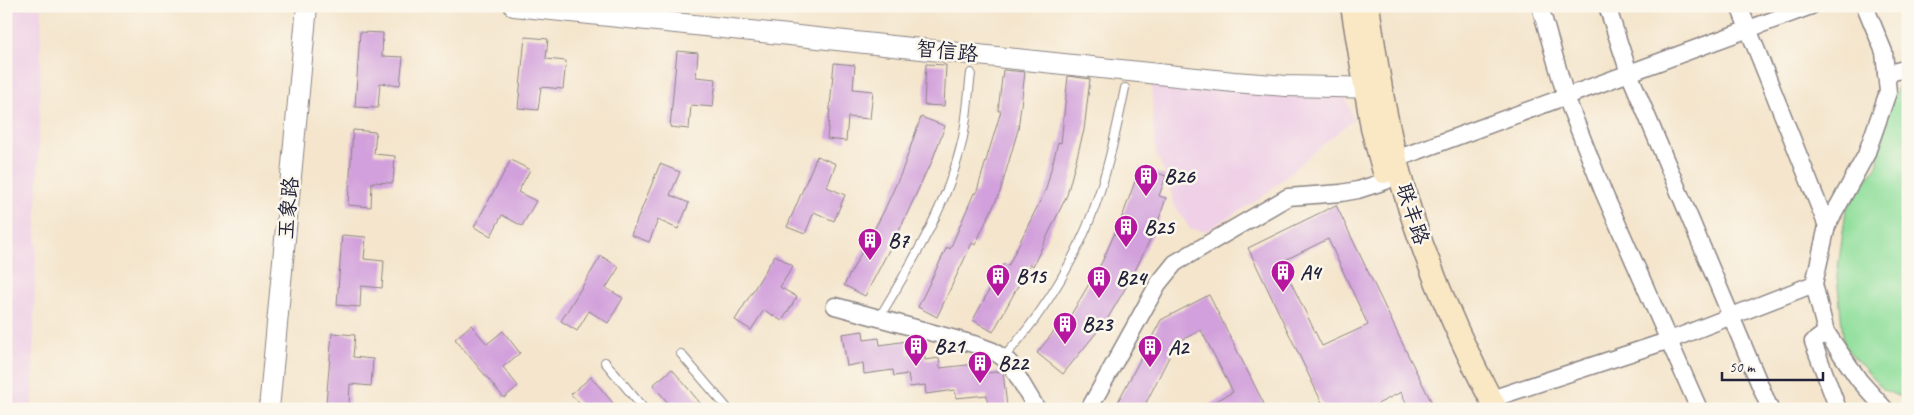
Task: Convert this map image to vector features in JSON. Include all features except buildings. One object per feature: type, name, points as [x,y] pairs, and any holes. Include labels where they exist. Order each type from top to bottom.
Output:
[{"type":"main road","name":"联丰路","points":[[1352,6],[1372,84],[1410,210],[1431,269],[1489,406]]},
{"type":"main road","name":"联丰路","points":[[1368,6],[1372,128],[1386,181],[1406,244],[1450,350],[1489,406]]},
{"type":"street","name":"玉象路","points":[[269,409],[307,6]]},
{"type":"street","name":"玉象路","points":[[277,409],[315,6]]},
{"type":"street","name":"智信路","points":[[514,6],[1234,82],[1286,86],[1372,84]]},
{"type":"street","name":"智信路","points":[[586,6],[1235,74],[1372,84]]},
{"type":"street","points":[[1540,6],[1566,97],[1603,191],[1699,409]]},
{"type":"street","points":[[1607,6],[1629,73],[1770,409]]},
{"type":"street","points":[[1739,6],[1827,226]]},
{"type":"street","points":[[1396,159],[1810,6]]},
{"type":"street","points":[[1865,6],[1884,52],[1888,92],[1866,155],[1827,226],[1814,284],[1826,332],[1859,380],[1885,409]]},
{"type":"street","points":[[1886,74],[1908,68]]},
{"type":"street","points":[[1089,409],[1158,284],[1175,263],[1288,197],[1341,193],[1386,181]]},
{"type":"street","points":[[1489,406],[1670,340],[1814,284]]},
{"type":"street","points":[[835,306],[993,351],[1009,362],[1037,409]]},
{"type":"street","points":[[1826,332],[1813,342],[1838,409]]},
{"type":"lane","points":[[879,318],[923,243],[947,193],[962,141],[971,73]]},
{"type":"lane","points":[[1003,358],[1023,336],[1052,294],[1080,242],[1100,192],[1115,137],[1125,88]]},
{"type":"lane","points":[[681,354],[728,409]]},
{"type":"lane","points":[[605,362],[644,409]]},
{"type":"shaded area","points":[[6,6],[42,8],[32,409],[6,409]]},
{"type":"shaded area","points":[[1152,80],[1312,97],[1346,97],[1353,120],[1261,198],[1206,231],[1190,229],[1175,206],[1166,176],[1156,154]]},
{"type":"green space","points":[[1901,81],[1908,81],[1908,400],[1884,390],[1844,346],[1837,276],[1846,210],[1878,164],[1881,123]]},
{"type":"place","name":"B26","points":[[1146,197]]},
{"type":"place","name":"B25","points":[[1126,248]]},
{"type":"place","name":"B7","points":[[870,261]]},
{"type":"place","name":"A4","points":[[1283,293]]},
{"type":"place","name":"B15","points":[[998,297]]},
{"type":"place","name":"B24","points":[[1099,299]]},
{"type":"place","name":"B23","points":[[1065,345]]},
{"type":"place","name":"B21","points":[[916,367]]},
{"type":"place","name":"A2","points":[[1150,368]]},
{"type":"place","name":"B22","points":[[980,384]]}]
